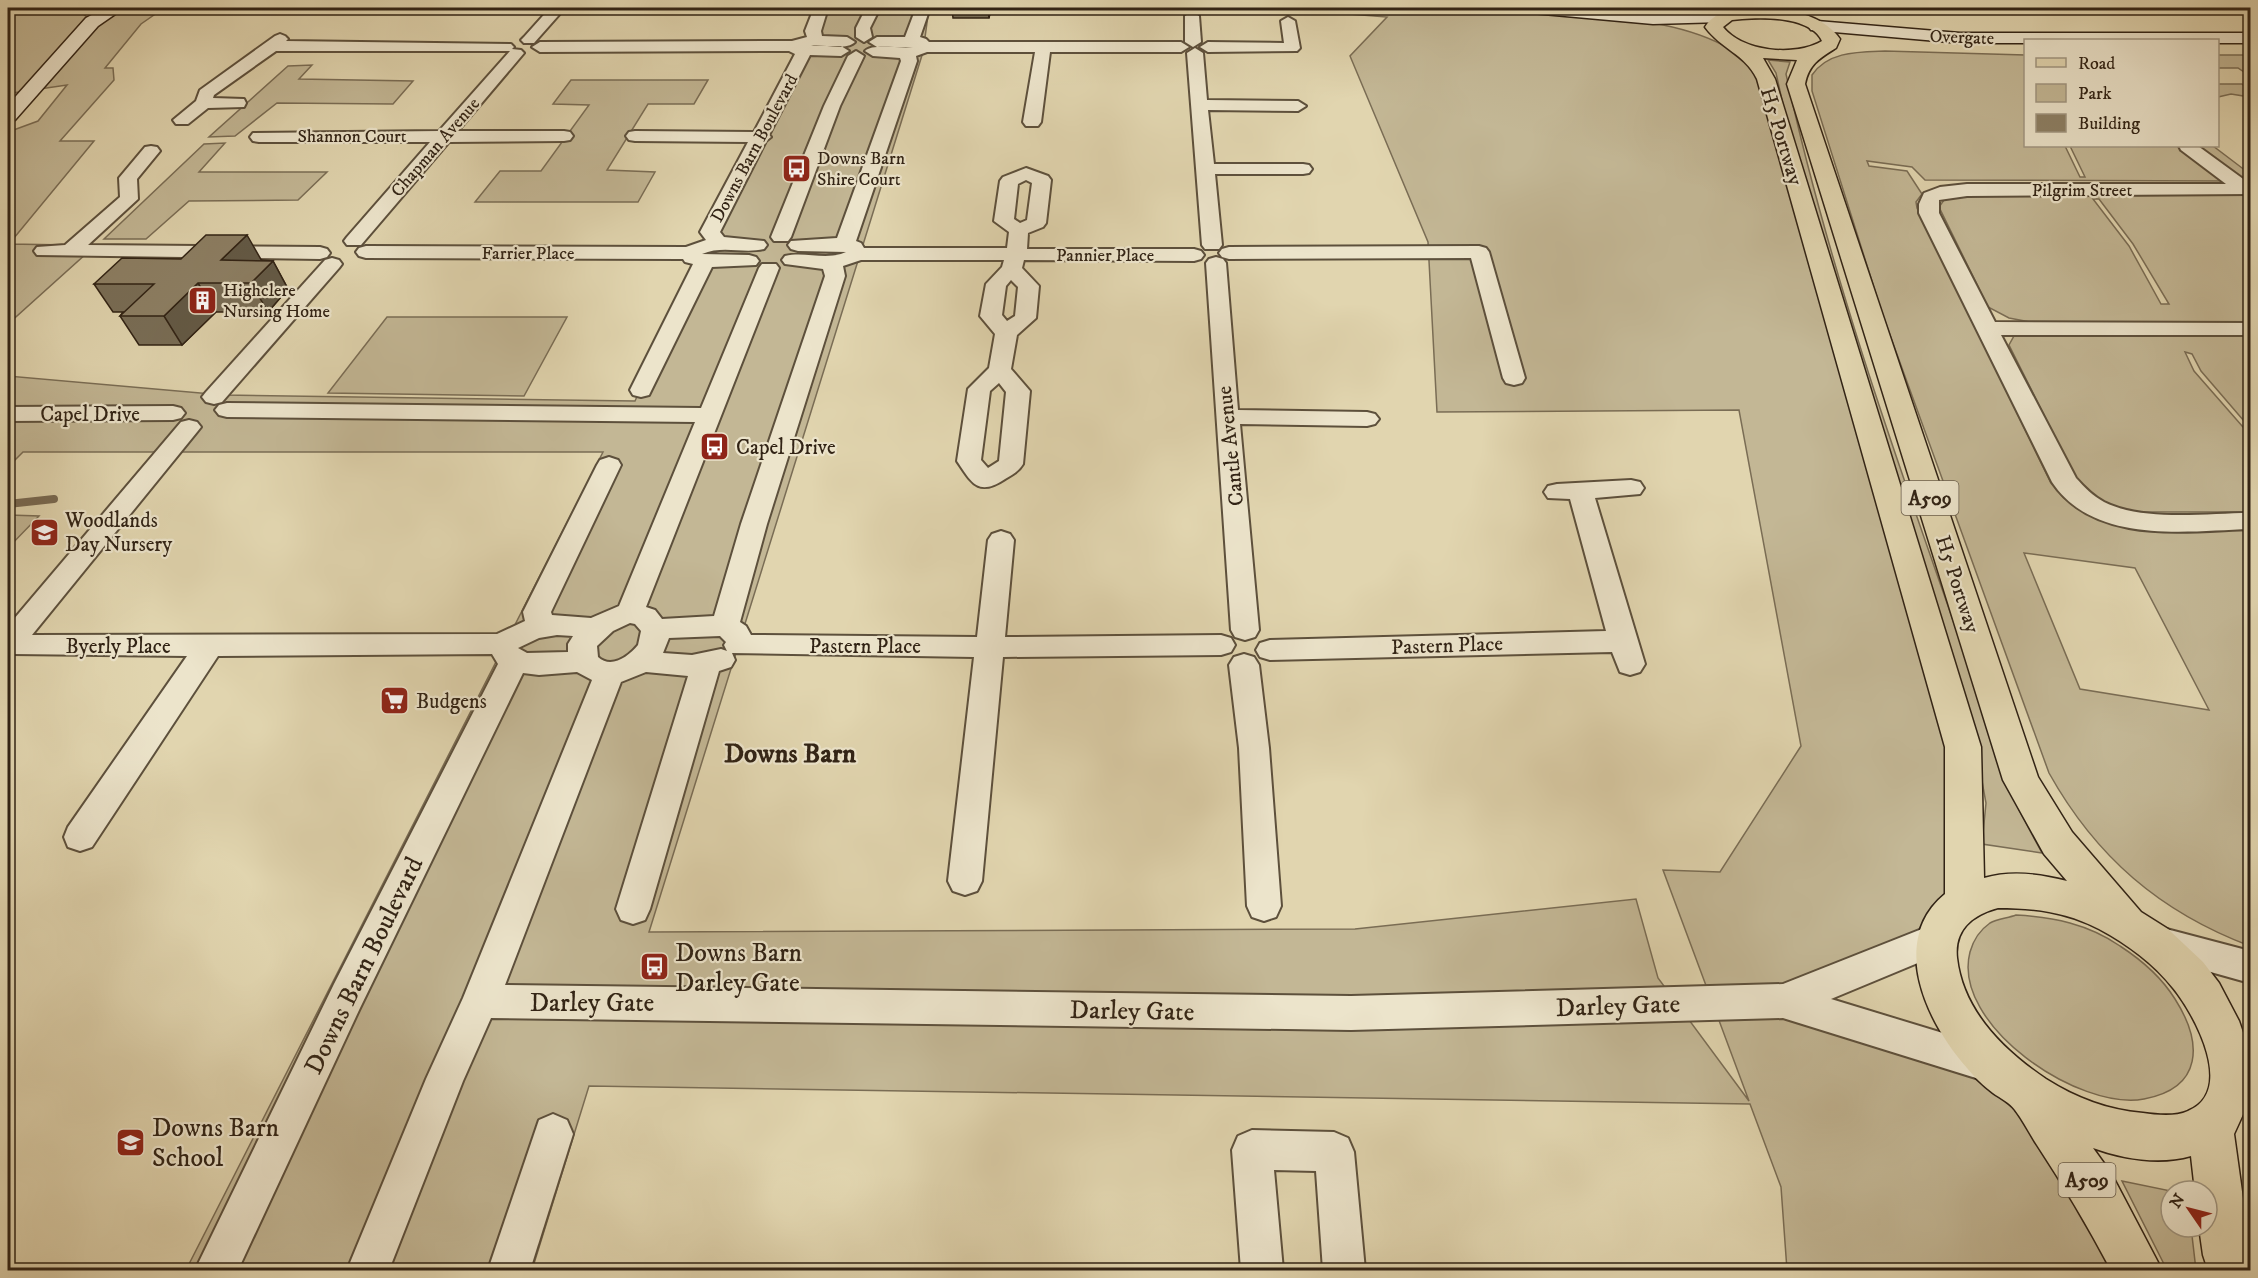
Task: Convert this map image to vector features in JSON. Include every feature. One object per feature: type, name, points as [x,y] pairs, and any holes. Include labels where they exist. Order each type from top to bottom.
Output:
[{"type":"main road","points":[[1783,8],[1816,37]]},
{"type":"main road","points":[[1734,13],[1771,14],[1816,37],[1785,55],[1766,53],[1728,41],[1714,27],[1716,22],[1734,13]]},
{"type":"main road","name":"H5 Portway","points":[[1816,37],[1799,69],[1796,84],[2021,780],[2058,843],[2141,933]]},
{"type":"main road","name":"H5 Portway","points":[[1728,41],[1758,63],[1766,80],[1963,747],[1965,902]]},
{"type":"main road","points":[[1998,891],[2037,891],[2081,902],[2141,933],[2185,968],[2210,998],[2228,1028],[2244,1081],[2228,1108],[2210,1125],[2174,1137],[2128,1136],[2078,1120],[2028,1093],[1994,1065],[1964,1032],[1945,999],[1936,967],[1937,939],[1947,917],[1965,902],[1998,891]]},
{"type":"main road","name":"A509","points":[[2028,1093],[2094,1190],[2137,1270]]},
{"type":"main road","points":[[2210,1125],[2227,1255],[2232,1270]]},
{"type":"street","points":[[8,116],[37,81],[85,15],[116,8]]},
{"type":"street","points":[[204,103],[206,93],[224,78],[247,65],[276,43],[528,52],[558,8]]},
{"type":"street","name":"Downs Barn Boulevard","points":[[718,243],[710,232],[762,137],[813,31],[821,8]]},
{"type":"street","points":[[871,43],[863,28],[873,8]]},
{"type":"street","points":[[641,660],[664,665],[706,665],[726,658],[754,524],[835,276],[845,253],[914,47],[923,8]]},
{"type":"street","points":[[1532,8],[1653,19],[1734,13]]},
{"type":"street","name":"Cantle Avenue","points":[[1192,16],[1220,353],[1237,513],[1245,630]]},
{"type":"street","points":[[1653,19],[1728,41]]},
{"type":"street","points":[[535,44],[804,46],[848,50],[871,43],[914,47],[1292,48],[1288,21]]},
{"type":"street","points":[[1816,37],[1848,48]]},
{"type":"street","name":"Overgate","points":[[1816,37],[2024,39]]},
{"type":"street","name":"Overgate","points":[[2219,43],[2246,43]]},
{"type":"street","name":"Overgate","points":[[2219,51],[2246,43]]},
{"type":"street","points":[[1032,122],[1043,48]]},
{"type":"street","name":"Overgate","points":[[1880,49],[2024,52]]},
{"type":"street","name":"Chapman Avenue","points":[[360,247],[511,50]]},
{"type":"street","points":[[791,247],[848,50]]},
{"type":"street","points":[[182,120],[204,103],[238,103]]},
{"type":"street","points":[[1199,105],[1298,106]]},
{"type":"street","name":"Shannon Court","points":[[259,137],[564,136]]},
{"type":"street","points":[[635,136],[762,137]]},
{"type":"street","points":[[2188,147],[2248,189]]},
{"type":"street","points":[[70,251],[129,199],[129,178],[151,151]]},
{"type":"street","points":[[1204,169],[1303,170]]},
{"type":"street","name":"Pilgrim Street","points":[[1989,328],[1929,213],[1928,204],[1931,197],[1940,193],[1960,191],[2248,189]]},
{"type":"street","points":[[1006,333],[991,316],[996,284],[1013,261],[1019,230]]},
{"type":"street","points":[[630,613],[709,415],[759,258],[768,239],[791,247]]},
{"type":"street","points":[[641,390],[700,247],[718,243],[759,258],[791,247]]},
{"type":"street","points":[[44,251],[326,258],[351,261],[360,247]]},
{"type":"street","name":"Farrier Place","points":[[360,247],[759,258]]},
{"type":"street","name":"Pannier Place","points":[[791,247],[845,253],[1013,261],[1213,254],[1479,252],[1514,378]]},
{"type":"street","points":[[220,404],[326,258]]},
{"type":"street","points":[[1000,370],[1006,333],[1025,318],[1029,286],[1013,261]]},
{"type":"street","points":[[2250,329],[1989,328],[2065,482],[2078,497],[2097,509],[2120,518],[2148,521],[2250,522]]},
{"type":"street","points":[[181,420],[190,402],[709,415]]},
{"type":"street","name":"Capel Drive","points":[[8,414],[181,420]]},
{"type":"street","points":[[1227,417],[1367,419]]},
{"type":"street","name":"Byerly Place","points":[[181,420],[18,631],[13,644],[508,652],[537,664],[597,667]]},
{"type":"street","points":[[541,627],[537,612],[609,465]]},
{"type":"street","name":"Pastern Place","points":[[1257,658],[1627,652],[1569,492],[1631,488]]},
{"type":"street","points":[[965,881],[1001,540]]},
{"type":"street","points":[[630,613],[645,617],[655,629],[654,644],[641,660],[625,670],[597,667],[582,644],[594,629],[611,618],[630,613]]},
{"type":"street","points":[[508,652],[521,631],[541,627],[576,625],[594,629]]},
{"type":"street","name":"Pastern Place","points":[[655,629],[732,635],[991,647],[1221,645]]},
{"type":"street","points":[[1257,658],[1228,660],[1223,654],[1221,645],[1228,634],[1245,630],[1262,634],[1267,639],[1257,658],[1254,748],[1264,906]]},
{"type":"street","points":[[81,837],[209,646]]},
{"type":"street","name":"Downs Barn Boulevard","points":[[216,1270],[508,652]]},
{"type":"street","points":[[633,909],[706,665]]},
{"type":"street","points":[[368,1270],[445,1079],[480,1001],[597,667]]},
{"type":"street","points":[[2141,933],[2250,967]]},
{"type":"street","name":"Darley Gate","points":[[1783,1000],[1937,939]]},
{"type":"street","name":"Darley Gate","points":[[480,1001],[1352,1013],[1783,1000],[1994,1065]]},
{"type":"street","points":[[509,1270],[553,1134]]},
{"type":"street","points":[[1262,1270],[1252,1150],[1334,1152],[1344,1270]]},
{"type":"green space","points":[[8,8],[77,8],[92,22],[116,8],[164,8],[141,24],[105,68],[113,68],[114,80],[60,141],[94,141],[9,244],[69,245],[87,253],[8,324],[8,132],[38,121],[67,85],[12,93],[21,101],[8,116]]},
{"type":"green space","points":[[370,8],[486,8],[479,13],[363,13]]},
{"type":"green space","points":[[614,8],[771,8],[769,11],[610,12]]},
{"type":"green space","points":[[820,8],[929,8],[923,52],[649,932],[1355,929],[1636,899],[1658,978],[1749,1101],[1663,870],[1720,872],[1801,746],[1739,410],[1437,412],[1428,242],[1350,56],[1387,17],[1273,8],[1536,11],[1611,17],[1669,26],[1706,37],[1723,45],[1766,79],[1963,747],[1947,917],[1785,1000],[1994,1065],[2134,1261],[2137,1270],[1787,1270],[1781,1187],[1750,1104],[589,1086],[532,1270],[186,1270],[603,452],[23,452],[8,467],[8,376],[223,395],[635,401],[710,232],[762,137]]},
{"type":"green space","points":[[1577,8],[1719,8],[1666,15]]},
{"type":"green space","points":[[1885,51],[2024,55],[2024,147],[2065,147],[2080,177],[2085,177],[2070,147],[2178,147],[2222,181],[1925,180],[1912,167],[1867,161],[1869,166],[1907,171],[1922,194],[1916,202],[1917,208],[2051,483],[2070,503],[2092,516],[2116,525],[2143,530],[2250,530],[2250,946],[2187,916],[2133,878],[2088,831],[2067,803],[2049,773],[1882,313],[1812,91],[1812,75],[1819,67],[1835,57]],"holes":[[[2024,553],[2135,568],[2209,710],[2080,689]]]},
{"type":"green space","points":[[2219,55],[2250,55],[2250,76],[2238,68],[2219,68]]},
{"type":"green space","points":[[1768,60],[1790,62],[1786,74],[1808,168],[1862,354],[2019,810],[2042,853],[1982,844],[1986,803],[1975,743],[1797,168],[1776,73]]},
{"type":"green space","points":[[312,65],[299,79],[413,81],[393,104],[277,103],[235,136],[209,137],[288,66]]},
{"type":"green space","points":[[571,80],[708,80],[694,104],[648,104],[607,170],[655,172],[638,202],[475,202],[500,171],[541,171],[589,105],[553,104]]},
{"type":"green space","points":[[2219,84],[2242,84],[2250,89],[2250,97],[2231,94],[2219,97]]},
{"type":"green space","points":[[225,143],[199,172],[327,172],[298,200],[189,201],[146,239],[104,239],[204,144]]},
{"type":"green space","points":[[2196,147],[2214,147],[2250,174],[2250,178],[2245,178],[2248,181],[2237,178]]},
{"type":"green space","points":[[1969,195],[2250,195],[2250,322],[2030,322],[2009,318],[1988,307],[1939,207],[1944,200]],"holes":[[[2093,199],[2099,199],[2133,244],[2169,304],[2161,304],[2129,246]]]},
{"type":"green space","points":[[387,317],[567,317],[524,396],[328,393]]},
{"type":"green space","points":[[2029,333],[2250,334],[2250,428],[2201,371],[2192,354],[2185,352],[2194,371],[2250,435],[2250,512],[2136,512],[2109,507],[2080,487],[2009,345],[2014,336]]},
{"type":"green space","points":[[8,515],[39,516],[8,548]]},
{"type":"green space","points":[[2016,915],[2057,920],[2095,932],[2128,951],[2157,976],[2170,991],[2184,1015],[2193,1047],[2192,1061],[2187,1074],[2178,1085],[2144,1099],[2117,1099],[2087,1091],[2055,1077],[2026,1057],[2000,1034],[1980,1007],[1969,980],[1970,952],[1977,936],[1986,926],[1996,920]]},
{"type":"green space","points":[[2122,1181],[2159,1189],[2159,1239],[2192,1239],[2196,1270],[2167,1270]]},
{"type":"building","points":[[206,235],[247,235],[221,260],[273,261],[251,283],[198,283],[164,316],[120,316],[154,284],[94,284],[122,258],[181,259]]},
{"type":"waterway","points":[[8,504],[54,499]]},
{"type":"place","name":"Downs Barn Shire Court","points":[[796,168]]},
{"type":"place","name":"Highclere Nursing Home","points":[[202,300]]},
{"type":"place","name":"Capel Drive","points":[[715,447]]},
{"type":"place","name":"Woodlands Day Nursery","points":[[44,532]]},
{"type":"place","name":"Budgens","points":[[395,701]]},
{"type":"place","name":"Downs Barn Darley Gate","points":[[654,967]]},
{"type":"place","name":"Downs Barn School","points":[[131,1142]]},
{"type":"district","name":"Downs Barn","points":[[790,753]]}]
